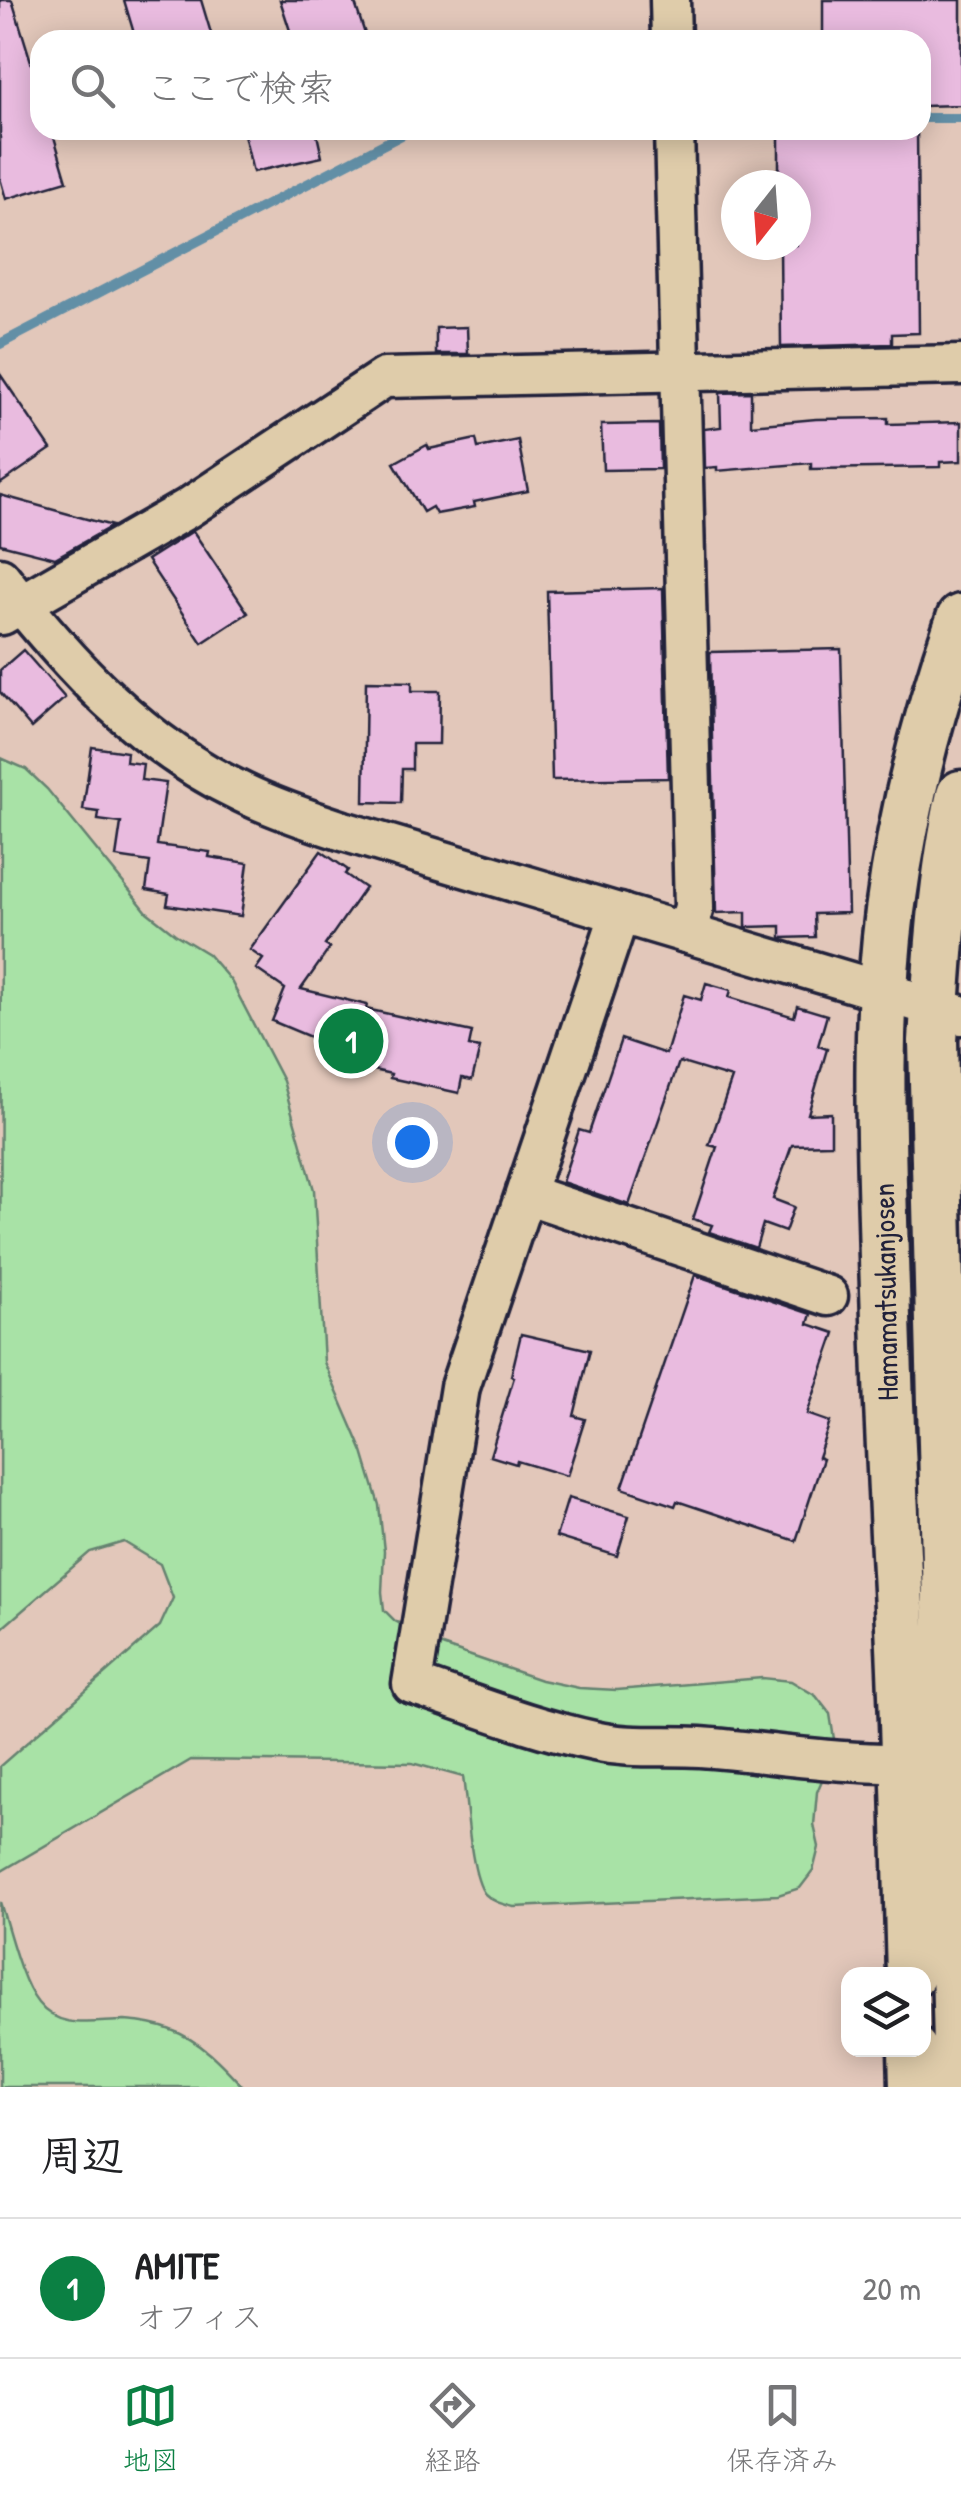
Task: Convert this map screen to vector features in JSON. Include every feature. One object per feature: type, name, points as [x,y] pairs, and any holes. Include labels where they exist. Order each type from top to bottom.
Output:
[{"type":"main road","name":"Hamamatsukanjosen","points":[[911,1967],[902,1660],[888,1415],[879,1079],[890,914],[902,832],[920,751],[961,619]]},
{"type":"main road","name":"Hamamatsukanjosen","points":[[960,2087],[933,1042],[948,1011],[937,960],[961,795]]},
{"type":"main road","points":[[913,2057],[914,2087]]},
{"type":"street","points":[[670,0],[672,30]]},
{"type":"street","points":[[674,140],[694,908],[686,933]]},
{"type":"street","points":[[948,1011],[343,831],[239,792],[144,733],[102,697],[7,599],[188,508],[384,378],[961,365]]},
{"type":"street","points":[[620,913],[460,1387],[412,1684],[599,1743],[698,1747],[860,1764],[905,1762]]},
{"type":"street","points":[[526,1194],[828,1296]]},
{"type":"green space","points":[[1,758],[26,769],[47,789],[147,912],[208,954],[231,981],[283,1081],[314,1190],[324,1362],[363,1452],[379,1505],[384,1610],[395,1621],[442,1646],[541,1680],[579,1688],[617,1690],[762,1678],[791,1681],[816,1696],[830,1714],[834,1739],[817,1792],[814,1825],[819,1847],[813,1871],[800,1888],[778,1895],[514,1907],[502,1904],[485,1894],[476,1872],[463,1777],[412,1763],[191,1760],[0,1872],[0,1766],[160,1626],[173,1598],[160,1564],[124,1542],[90,1552],[0,1630]]},
{"type":"green space","points":[[0,1902],[26,1982],[47,2012],[67,2021],[130,2021],[182,2034],[219,2062],[243,2087],[0,2087]]},
{"type":"building","points":[[0,0],[12,0],[30,58],[30,140],[55,140],[67,181],[6,199],[0,178]]},
{"type":"building","points":[[124,0],[201,0],[210,30],[133,30]]},
{"type":"building","points":[[280,0],[354,0],[364,30],[290,30]]},
{"type":"building","points":[[823,0],[961,0],[961,105],[931,106],[931,30],[823,30]]},
{"type":"building","points":[[245,140],[318,140],[322,157],[253,172]]},
{"type":"building","points":[[779,140],[917,140],[919,333],[892,334],[892,344],[781,347],[780,260],[811,260],[811,170],[779,170]]},
{"type":"building","points":[[467,327],[468,354],[436,354],[436,328]]},
{"type":"building","points":[[0,374],[51,449],[0,484]]},
{"type":"building","points":[[751,392],[751,425],[816,419],[888,418],[888,424],[961,422],[961,461],[940,462],[940,467],[811,469],[811,463],[717,471],[717,467],[705,468],[704,429],[721,427],[720,393]]},
{"type":"building","points":[[659,424],[660,469],[603,470],[601,425]]},
{"type":"building","points":[[476,439],[478,448],[518,440],[528,491],[474,502],[475,507],[436,514],[432,507],[423,512],[394,463],[427,445],[429,449]]},
{"type":"building","points":[[0,495],[112,526],[55,558],[0,544]]},
{"type":"building","points":[[193,531],[248,613],[202,643],[147,560]]},
{"type":"building","points":[[663,588],[668,778],[552,780],[547,591]]},
{"type":"building","points":[[841,649],[848,913],[814,914],[815,937],[781,938],[781,926],[746,927],[746,912],[716,913],[710,652]]},
{"type":"building","points":[[23,650],[65,698],[31,728],[0,692],[0,670]]},
{"type":"building","points":[[366,681],[412,682],[412,691],[440,691],[439,744],[412,744],[412,769],[402,769],[401,803],[364,802]]},
{"type":"building","points":[[92,747],[127,752],[126,762],[143,764],[141,780],[166,783],[157,845],[210,852],[209,857],[248,863],[241,916],[167,905],[169,894],[146,890],[150,862],[116,857],[121,823],[98,820],[99,812],[83,810]]},
{"type":"building","points":[[321,851],[365,888],[325,945],[330,948],[301,989],[367,1005],[366,1009],[472,1032],[469,1046],[480,1048],[472,1080],[462,1078],[459,1093],[317,1057],[320,1041],[272,1021],[285,989],[256,969],[263,959],[250,950]]},
{"type":"building","points":[[706,983],[731,990],[729,997],[794,1017],[797,1006],[827,1015],[818,1046],[827,1049],[808,1114],[831,1113],[831,1144],[792,1145],[773,1199],[794,1207],[785,1232],[763,1224],[756,1248],[709,1232],[712,1225],[693,1219],[717,1147],[709,1145],[732,1078],[679,1062],[629,1205],[562,1182],[579,1130],[589,1133],[621,1039],[666,1054],[684,995],[701,1000]]},
{"type":"building","points":[[695,1275],[811,1314],[808,1324],[835,1333],[807,1414],[830,1422],[818,1457],[823,1459],[796,1541],[677,1501],[675,1506],[622,1488]]},
{"type":"building","points":[[521,1334],[590,1350],[574,1416],[585,1419],[567,1476],[490,1456],[514,1377],[511,1376]]},
{"type":"building","points":[[568,1498],[629,1516],[617,1556],[556,1537]]},
{"type":"waterway","points":[[931,118],[961,118]]},
{"type":"waterway","points":[[0,344],[392,140]]},
{"type":"place","name":"AMITE","points":[[351,1041]]}]
